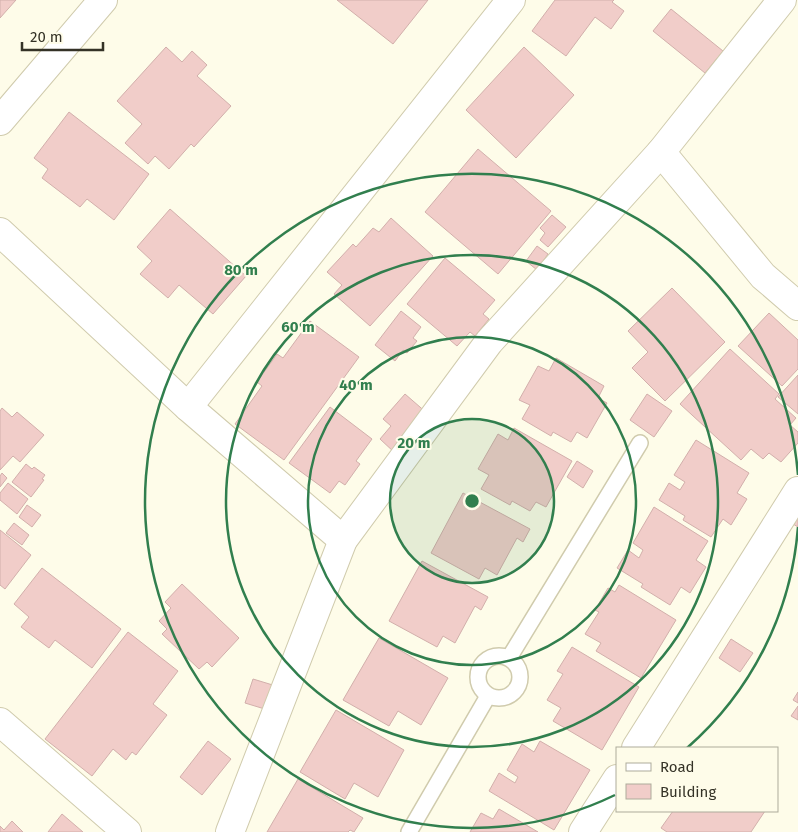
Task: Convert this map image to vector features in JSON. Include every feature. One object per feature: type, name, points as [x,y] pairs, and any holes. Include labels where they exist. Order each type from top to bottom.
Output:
[{"type":"street","points":[[0,121],[102,0]]},
{"type":"street","points":[[188,408],[510,0]]},
{"type":"street","points":[[230,832],[344,540],[488,342],[661,152],[782,0]]},
{"type":"street","points":[[661,152],[763,276],[798,306]]},
{"type":"street","points":[[0,232],[188,408],[344,540]]},
{"type":"street","points":[[637,747],[798,491]]},
{"type":"street","points":[[0,722],[127,832]]},
{"type":"street","points":[[583,832],[616,781]]},
{"type":"lane","points":[[509,658],[640,443]]},
{"type":"lane","points":[[498,655],[509,658],[518,667],[520,681],[514,693],[502,699],[488,696],[480,689],[477,678],[479,667],[487,659],[498,655]]},
{"type":"lane","points":[[410,832],[488,696]]},
{"type":"building","points":[[0,0],[16,0],[0,18]]},
{"type":"building","points":[[337,0],[428,0],[393,44]]},
{"type":"building","points":[[555,0],[614,0],[612,2],[624,11],[611,29],[595,17],[566,56],[532,31]]},
{"type":"building","points":[[671,9],[723,51],[705,73],[653,31]]},
{"type":"building","points":[[166,47],[182,62],[192,51],[207,65],[197,76],[231,106],[194,147],[191,144],[169,169],[155,156],[148,164],[125,143],[142,124],[117,101]]},
{"type":"building","points":[[524,47],[574,95],[516,158],[466,110]]},
{"type":"building","points":[[69,112],[149,174],[114,220],[87,199],[80,207],[42,178],[48,169],[34,158]]},
{"type":"building","points":[[478,149],[551,211],[498,274],[425,212]]},
{"type":"building","points":[[170,209],[246,276],[213,314],[179,285],[168,298],[140,274],[152,261],[137,247]]},
{"type":"building","points":[[552,215],[566,227],[548,247],[540,240],[545,233],[540,228]]},
{"type":"building","points":[[391,218],[433,256],[370,326],[334,294],[342,285],[327,272],[353,244],[356,247],[373,228],[379,232]]},
{"type":"building","points":[[537,246],[548,254],[537,270],[526,261]]},
{"type":"building","points":[[445,258],[495,300],[483,314],[489,319],[475,336],[470,332],[457,346],[407,304]]},
{"type":"building","points":[[672,288],[725,342],[665,401],[632,368],[648,352],[628,331]]},
{"type":"building","points":[[401,311],[421,327],[413,338],[417,341],[407,353],[403,350],[395,361],[375,345]]},
{"type":"building","points":[[769,313],[798,340],[798,369],[782,386],[738,346]]},
{"type":"building","points":[[310,321],[359,357],[284,460],[235,424],[262,386],[257,382],[277,354],[283,358]]},
{"type":"building","points":[[730,349],[779,394],[775,399],[796,418],[790,425],[798,432],[798,443],[781,462],[769,453],[763,459],[751,449],[741,460],[680,404]]},
{"type":"building","points":[[556,358],[604,386],[598,398],[607,403],[587,438],[577,432],[571,442],[553,432],[551,436],[522,419],[530,405],[519,400],[538,366],[549,371]]},
{"type":"building","points":[[798,375],[798,414],[778,397]]},
{"type":"building","points":[[405,394],[428,414],[395,453],[380,439],[391,426],[383,419]]},
{"type":"building","points":[[647,394],[672,411],[654,437],[630,420]]},
{"type":"building","points":[[330,407],[372,439],[356,461],[360,464],[345,485],[339,481],[330,493],[289,463]]},
{"type":"building","points":[[2,408],[12,417],[17,412],[44,435],[20,462],[13,456],[0,470],[0,411]]},
{"type":"building","points":[[514,428],[572,461],[546,507],[536,502],[530,511],[512,501],[510,505],[481,489],[489,475],[478,469],[498,434],[508,440]]},
{"type":"building","points":[[696,440],[749,473],[737,493],[747,499],[731,525],[723,519],[711,537],[683,520],[685,516],[659,500],[669,483],[680,490],[685,482],[674,475]]},
{"type":"building","points":[[577,461],[593,471],[583,488],[567,477]]},
{"type":"building","points":[[26,464],[45,475],[42,479],[44,480],[31,497],[12,482]]},
{"type":"building","points":[[2,473],[7,478],[0,487],[0,476]]},
{"type":"building","points":[[8,483],[28,499],[17,514],[0,500],[0,493]]},
{"type":"building","points":[[463,493],[530,529],[523,542],[517,538],[497,575],[485,568],[479,579],[431,553]]},
{"type":"building","points":[[27,505],[41,515],[32,527],[19,517]]},
{"type":"building","points":[[654,507],[708,541],[696,560],[706,567],[690,593],[681,587],[670,605],[641,587],[643,584],[617,568],[628,550],[639,558],[643,550],[633,543]]},
{"type":"building","points":[[798,517],[798,527],[793,524]]},
{"type":"building","points":[[14,523],[29,535],[22,545],[6,533]]},
{"type":"building","points":[[0,530],[31,555],[5,589],[0,585]]},
{"type":"building","points":[[422,561],[488,597],[481,610],[475,606],[455,643],[443,636],[437,647],[389,621]]},
{"type":"building","points":[[42,568],[121,629],[92,668],[55,640],[49,648],[21,627],[29,617],[14,604]]},
{"type":"building","points":[[182,584],[239,638],[212,667],[207,662],[199,669],[162,634],[167,629],[159,621],[171,608],[165,602]]},
{"type":"building","points":[[619,585],[676,620],[641,678],[596,651],[601,643],[585,634],[599,612],[595,610],[608,588],[615,592]]},
{"type":"building","points":[[128,632],[178,671],[153,704],[167,715],[136,755],[132,752],[126,760],[113,749],[92,776],[45,739]]},
{"type":"building","points":[[379,638],[448,678],[421,725],[398,711],[389,726],[343,700]]},
{"type":"building","points":[[731,639],[753,653],[740,672],[719,658]]},
{"type":"building","points":[[572,647],[639,687],[602,750],[553,721],[561,708],[547,700],[563,674],[557,671]]},
{"type":"building","points":[[253,679],[276,686],[268,710],[245,703]]},
{"type":"building","points":[[798,692],[798,703],[793,700]]},
{"type":"building","points":[[798,706],[798,720],[791,716]]},
{"type":"building","points":[[336,710],[404,750],[378,797],[354,783],[345,799],[300,772]]},
{"type":"building","points":[[208,741],[231,759],[202,795],[180,777]]},
{"type":"building","points":[[540,741],[590,770],[554,830],[489,791],[499,773],[515,783],[518,777],[507,770],[522,744],[534,752]]},
{"type":"building","points":[[298,779],[363,818],[354,832],[350,830],[348,832],[267,832]]},
{"type":"building","points":[[499,809],[538,832],[470,832],[481,813],[493,819]]},
{"type":"building","points":[[672,812],[764,812],[751,832],[667,832],[661,828]]},
{"type":"building","points":[[62,814],[83,832],[48,832]]},
{"type":"building","points":[[12,821],[23,832],[0,832],[0,826],[4,830]]}]
